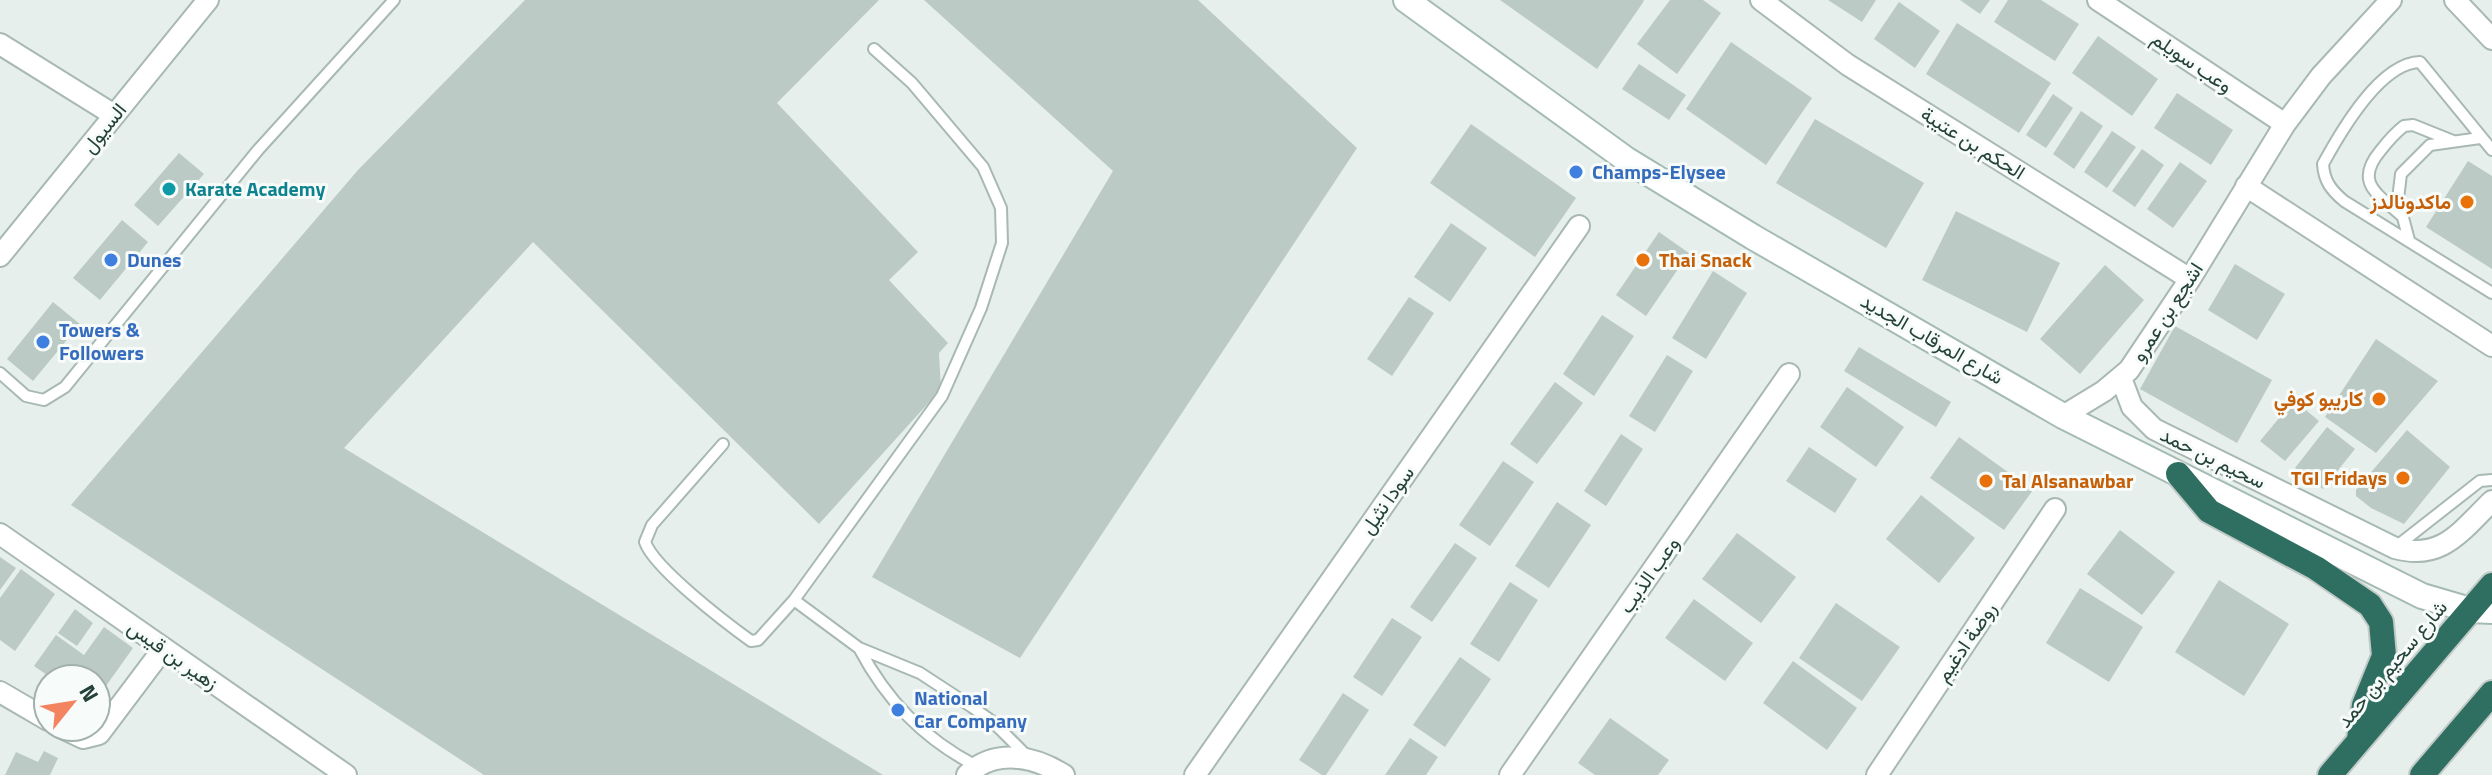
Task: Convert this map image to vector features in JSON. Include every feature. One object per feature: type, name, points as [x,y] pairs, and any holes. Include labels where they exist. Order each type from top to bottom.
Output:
[{"type":"highway","points":[[2178,474],[2209,511],[2316,568],[2370,605],[2381,622],[2384,656],[2364,705],[2359,739]]},
{"type":"highway","name":"شارع سحيم بن حمد","points":[[2330,775],[2359,739],[2481,611],[2492,585]]},
{"type":"highway","points":[[2422,775],[2492,693]]},
{"type":"street","name":"السيول","points":[[0,256],[208,0]]},
{"type":"street","name":"شارع المرقاب الجديد","points":[[1406,0],[1627,160],[1753,237],[2063,416],[2422,596],[2481,611]]},
{"type":"street","name":"الحكم بن عتيبة","points":[[1761,0],[1848,65],[2190,279]]},
{"type":"street","name":"وعب سويلم","points":[[2098,0],[2285,124]]},
{"type":"street","name":"اشجع بن عمرو","points":[[2063,416],[2121,378],[2190,279],[2285,124],[2321,76],[2391,0]]},
{"type":"street","points":[[2455,0],[2491,36]]},
{"type":"street","points":[[0,44],[114,115]]},
{"type":"street","points":[[2246,186],[2492,346]]},
{"type":"street","name":"سودا نثيل","points":[[1195,775],[1579,226]]},
{"type":"street","name":"وعب الذيب","points":[[1510,775],[1789,374]]},
{"type":"street","name":"سحيم بن حمد","points":[[2121,378],[2132,407],[2154,429],[2395,548],[2412,553],[2444,546],[2492,501]]},
{"type":"street","name":"روضة ادغيم","points":[[1877,775],[2055,509]]},
{"type":"street","name":"زهير بن قيس","points":[[0,534],[346,775]]},
{"type":"street","points":[[112,717],[163,649]]},
{"type":"street","points":[[0,692],[32,711]]},
{"type":"street","points":[[972,770],[1002,757],[1029,758],[1064,775]]},
{"type":"lane","points":[[0,373],[26,396],[44,400],[65,387],[258,150],[394,0]]},
{"type":"lane","points":[[723,444],[652,525],[645,542],[648,551],[727,624],[751,641],[763,637],[794,600],[942,396],[976,322],[1002,243],[1001,208],[983,167],[912,83],[874,49]]},
{"type":"lane","points":[[2492,150],[2420,62],[2405,63],[2387,75],[2347,125],[2323,164],[2324,176],[2331,190],[2344,201],[2492,294]]},
{"type":"lane","points":[[2403,217],[2371,187],[2367,175],[2369,164],[2404,126],[2413,125],[2453,141]]},
{"type":"lane","points":[[2409,240],[2397,187],[2401,174],[2422,150],[2437,142],[2480,138]]},
{"type":"lane","points":[[2395,548],[2473,485],[2492,480]]},
{"type":"lane","points":[[794,600],[859,648],[920,673],[959,699],[993,722],[1029,758]]},
{"type":"lane","points":[[859,648],[882,688],[912,723],[972,770]]},
{"type":"building","points":[[525,0],[879,0],[777,103],[918,252],[889,280],[948,343],[939,353],[941,389],[819,524],[533,242],[344,448],[883,775],[484,775],[71,505],[358,170]]},
{"type":"building","points":[[924,0],[1198,0],[1357,148],[1020,658],[872,577],[1113,171]]},
{"type":"building","points":[[1500,0],[1643,0],[1644,1],[1597,69]]},
{"type":"building","points":[[1670,0],[1703,0],[1721,13],[1677,74],[1637,44]]},
{"type":"building","points":[[1828,0],[1876,0],[1862,22]]},
{"type":"building","points":[[1960,0],[1990,0],[1980,14]]},
{"type":"building","points":[[2008,0],[2041,0],[2079,24],[2055,61],[1994,22]]},
{"type":"building","points":[[1899,2],[1940,31],[1915,68],[1874,39]]},
{"type":"building","points":[[1957,23],[2051,83],[2019,133],[1926,74]]},
{"type":"building","points":[[2098,36],[2158,79],[2132,116],[2072,73]]},
{"type":"building","points":[[1731,42],[1812,98],[1766,165],[1686,109]]},
{"type":"building","points":[[1639,64],[1686,95],[1669,120],[1622,89]]},
{"type":"building","points":[[2177,93],[2233,130],[2211,165],[2154,128]]},
{"type":"building","points":[[2053,94],[2073,108],[2046,148],[2026,135]]},
{"type":"building","points":[[2081,111],[2103,126],[2074,169],[2053,154]]},
{"type":"building","points":[[1815,119],[1924,183],[1886,248],[1776,183]]},
{"type":"building","points":[[1471,124],[1576,198],[1535,257],[1430,183]]},
{"type":"building","points":[[2112,131],[2136,147],[2107,188],[2084,172]]},
{"type":"building","points":[[2142,149],[2164,165],[2135,207],[2112,191]]},
{"type":"building","name":"Karate Academy","points":[[179,153],[204,174],[158,226],[134,205]]},
{"type":"building","name":"ماكدونالدز","points":[[2468,161],[2492,176],[2492,269],[2426,227]]},
{"type":"building","points":[[2180,162],[2207,181],[2173,228],[2147,209]]},
{"type":"building","points":[[1956,211],[2060,263],[2027,332],[1922,280]]},
{"type":"building","name":"Dunes","points":[[122,220],[148,242],[100,300],[73,278]]},
{"type":"building","points":[[1451,223],[1487,248],[1450,302],[1414,277]]},
{"type":"building","points":[[1659,232],[1689,253],[1646,316],[1616,295]]},
{"type":"building","points":[[2235,264],[2285,294],[2257,340],[2208,310]]},
{"type":"building","points":[[2105,265],[2144,300],[2080,374],[2040,339]]},
{"type":"building","points":[[1713,271],[1747,293],[1706,359],[1672,338]]},
{"type":"building","points":[[1409,297],[1434,313],[1392,376],[1367,359]]},
{"type":"building","name":"Towers & Followers","points":[[53,302],[80,324],[33,381],[7,359]]},
{"type":"building","points":[[1602,315],[1634,336],[1594,396],[1563,374]]},
{"type":"building","points":[[2175,326],[2272,380],[2237,443],[2140,389]]},
{"type":"building","name":"كاريبو كوفي","points":[[2376,339],[2438,381],[2376,453],[2325,417]]},
{"type":"building","points":[[1859,347],[1951,402],[1936,427],[1844,371]]},
{"type":"building","points":[[1667,355],[1693,371],[1655,432],[1629,416]]},
{"type":"building","points":[[1555,382],[1583,403],[1537,464],[1510,444]]},
{"type":"building","points":[[1847,387],[1904,427],[1876,467],[1820,427]]},
{"type":"building","points":[[2294,400],[2319,421],[2285,461],[2260,441]]},
{"type":"building","points":[[2327,427],[2355,449],[2323,489],[2295,468]]},
{"type":"building","name":"TGI Fridays","points":[[2407,430],[2450,467],[2404,524],[2371,508],[2356,496],[2356,490]]},
{"type":"building","points":[[1621,434],[1643,449],[1606,506],[1584,491]]},
{"type":"building","points":[[1959,437],[2033,490],[2004,530],[1930,478]]},
{"type":"building","points":[[1809,447],[1857,479],[1835,513],[1786,481]]},
{"type":"building","points":[[1503,461],[1534,482],[1490,546],[1459,525]]},
{"type":"building","points":[[1921,495],[1975,538],[1939,583],[1886,539]]},
{"type":"building","points":[[1557,502],[1591,525],[1549,588],[1515,566]]},
{"type":"building","points":[[2120,530],[2175,572],[2142,615],[2087,574]]},
{"type":"building","points":[[1737,533],[1796,577],[1761,623],[1702,579]]},
{"type":"building","points":[[1455,543],[1477,558],[1432,622],[1410,607]]},
{"type":"building","points":[[0,557],[16,568],[0,590]]},
{"type":"building","points":[[21,569],[55,594],[15,651],[0,640],[0,598]]},
{"type":"building","points":[[2219,580],[2289,624],[2244,696],[2175,652]]},
{"type":"building","points":[[1510,582],[1538,600],[1499,662],[1470,644]]},
{"type":"building","points":[[2080,588],[2143,627],[2109,682],[2046,643]]},
{"type":"building","points":[[1694,599],[1753,643],[1725,681],[1665,638]]},
{"type":"building","points":[[1836,603],[1900,647],[1862,701],[1799,658]]},
{"type":"building","points":[[75,609],[93,623],[77,646],[58,633]]},
{"type":"building","points":[[1392,618],[1422,637],[1382,696],[1353,677]]},
{"type":"building","points":[[104,627],[133,648],[112,678],[112,663],[36,663],[56,635],[84,655]]},
{"type":"building","points":[[1460,657],[1491,679],[1445,747],[1413,725]]},
{"type":"building","points":[[1793,661],[1857,708],[1827,750],[1763,703]]},
{"type":"building","points":[[1343,693],[1369,710],[1326,775],[1322,775],[1299,760]]},
{"type":"building","points":[[1610,718],[1669,760],[1658,775],[1595,775],[1578,763]]},
{"type":"building","points":[[1410,738],[1438,757],[1426,775],[1385,775]]},
{"type":"building","points":[[44,751],[58,758],[50,775],[5,775],[16,752],[38,762]]},
{"type":"place","name":"Champs-Elysee","points":[[1576,172]]},
{"type":"place","name":"Karate Academy","points":[[169,189]]},
{"type":"place","name":"ماكدونالدز","points":[[2467,202]]},
{"type":"place","name":"Dunes","points":[[111,260]]},
{"type":"place","name":"Thai Snack","points":[[1643,260]]},
{"type":"place","name":"Towers & Followers","points":[[43,342]]},
{"type":"place","name":"كاريبو كوفي","points":[[2379,399]]},
{"type":"place","name":"TGI Fridays","points":[[2403,478]]},
{"type":"place","name":"Tal Alsanawbar","points":[[1986,481]]},
{"type":"place","name":"National Car Company","points":[[898,710]]}]
